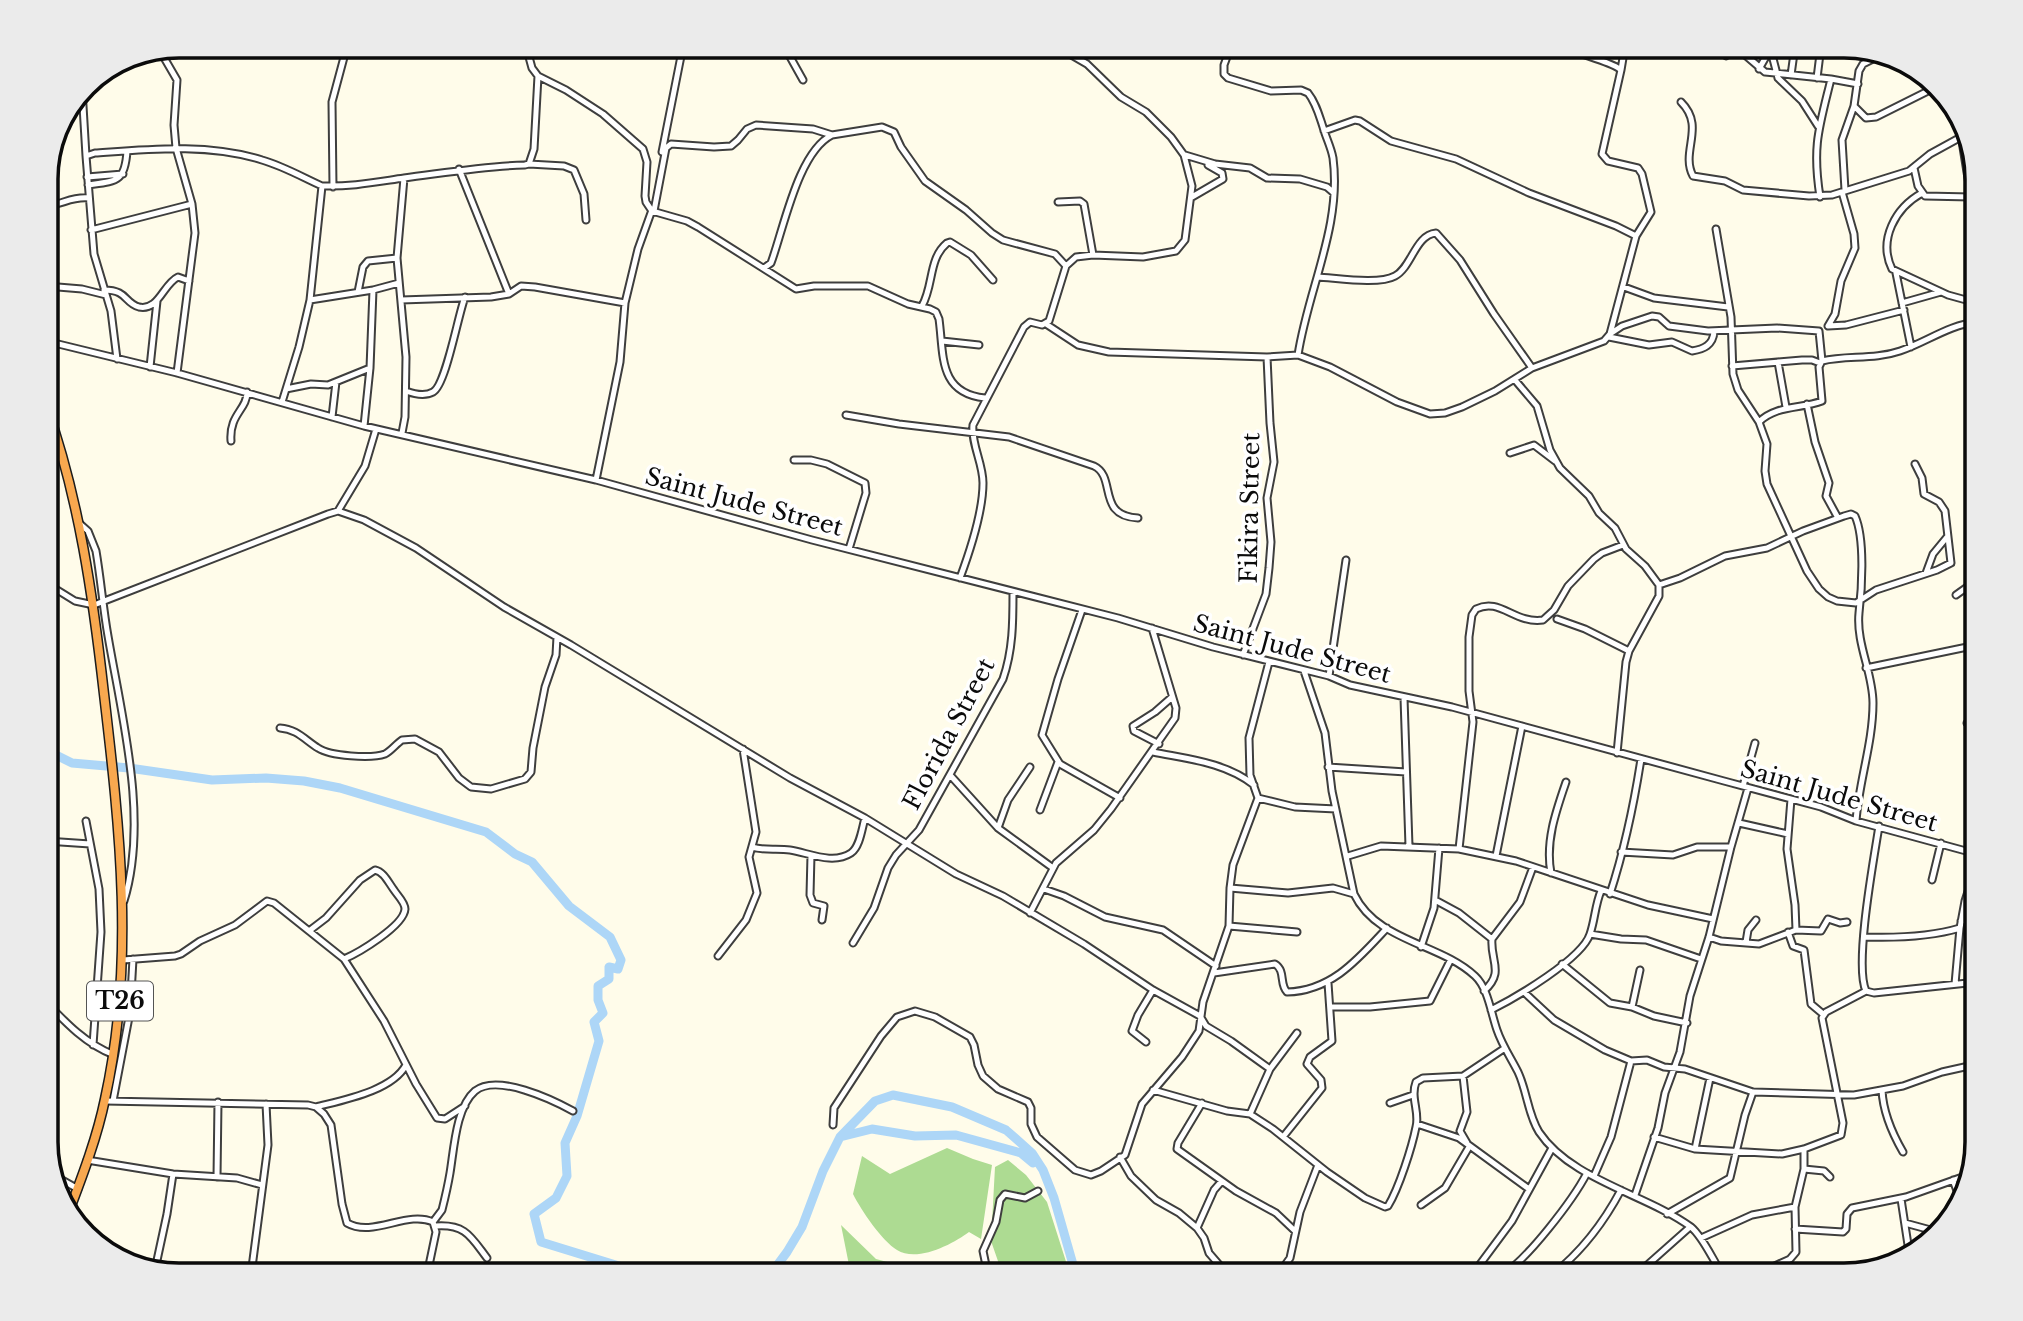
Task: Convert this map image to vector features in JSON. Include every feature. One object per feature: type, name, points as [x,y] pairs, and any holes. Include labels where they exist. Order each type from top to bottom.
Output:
[{"type":"highway","name":"T26","points":[[58,448],[78,522],[94,605],[124,902],[123,960],[109,1101],[73,1201]]},
{"type":"street","points":[[333,187],[332,102],[345,58]]},
{"type":"street","points":[[530,58],[532,68],[538,76],[603,114],[643,149],[647,162],[645,196],[653,211],[687,221],[796,289],[814,286],[868,286],[936,313],[948,377],[957,388],[972,396],[985,398]]},
{"type":"street","points":[[653,211],[658,167],[681,58]]},
{"type":"street","points":[[791,58],[803,80]]},
{"type":"street","points":[[1046,324],[1054,309],[1066,266],[1076,257],[1143,257],[1176,251],[1185,240],[1185,222],[1191,198],[1191,178],[1184,155],[1156,121],[1121,97],[1087,64],[1077,58]]},
{"type":"street","points":[[1227,58],[1224,74],[1228,78],[1271,91],[1301,90],[1308,93],[1313,99],[1332,156],[1334,193],[1327,240],[1304,317],[1298,355]]},
{"type":"street","points":[[1593,58],[1615,65],[1621,70]]},
{"type":"street","points":[[1609,336],[1636,236],[1651,212],[1642,174],[1633,165],[1608,161],[1602,154],[1623,58]]},
{"type":"street","points":[[1748,58],[1765,72],[1858,84]]},
{"type":"street","points":[[1759,69],[1766,58]]},
{"type":"street","points":[[1774,58],[1776,73],[1802,101],[1818,126]]},
{"type":"street","points":[[1791,75],[1793,58]]},
{"type":"street","points":[[1817,78],[1820,58]]},
{"type":"street","points":[[165,59],[177,80],[174,117],[176,148],[192,204],[195,245],[177,373]]},
{"type":"street","points":[[1829,326],[1835,314],[1841,281],[1855,248],[1844,191],[1842,140],[1854,106],[1860,67],[1871,61]]},
{"type":"street","points":[[529,164],[534,149],[538,76]]},
{"type":"street","points":[[1821,197],[1815,165],[1818,126],[1830,79]]},
{"type":"street","points":[[1854,106],[1866,118],[1876,117],[1928,91]]},
{"type":"street","points":[[1681,102],[1692,116],[1693,122],[1690,165],[1693,176],[1725,181],[1743,190],[1821,197],[1894,177],[1914,168],[1930,154],[1958,139]]},
{"type":"street","points":[[83,105],[94,254],[114,328],[117,359]]},
{"type":"street","points":[[1324,131],[1355,120],[1360,121],[1391,141],[1447,156],[1528,193],[1636,236]]},
{"type":"street","points":[[596,480],[620,362],[625,303],[637,253],[653,211],[666,148],[671,144],[731,146],[747,129],[756,125],[813,129],[832,135],[882,127],[891,130],[925,181],[966,210],[992,233],[1029,249],[1055,254],[1066,266]]},
{"type":"street","points":[[764,268],[771,262],[804,167],[817,146],[832,135]]},
{"type":"street","points":[[86,156],[127,150],[176,148],[227,153],[259,159],[322,186],[333,187],[459,169],[529,164],[564,166],[574,170],[584,194],[586,219]]},
{"type":"street","points":[[88,185],[112,182],[124,174],[127,150]]},
{"type":"street","points":[[1184,155],[1203,161],[1250,168],[1271,179],[1300,179],[1327,187],[1334,193]]},
{"type":"street","points":[[1191,198],[1223,179],[1222,173],[1203,161]]},
{"type":"street","points":[[1914,168],[1922,193],[1933,198],[1965,197]]},
{"type":"street","points":[[459,169],[509,294]]},
{"type":"street","points":[[87,177],[124,174]]},
{"type":"street","points":[[402,433],[405,391],[397,258],[404,178]]},
{"type":"street","points":[[282,402],[310,300],[322,186]]},
{"type":"street","points":[[1911,347],[1896,272],[1888,257],[1888,232],[1912,198],[1922,193]]},
{"type":"street","points":[[58,204],[72,198],[89,198]]},
{"type":"street","points":[[1058,202],[1080,201],[1084,204],[1093,255]]},
{"type":"street","points":[[91,230],[192,204]]},
{"type":"street","points":[[1716,229],[1732,332],[1732,366],[1738,390],[1759,422],[1767,444],[1767,484],[1793,536],[1807,572],[1819,589],[1837,601],[1856,603],[1876,590],[1951,563],[1943,506],[1924,494],[1922,478],[1915,464]]},
{"type":"street","points":[[1318,277],[1392,277],[1404,268],[1423,240],[1436,233],[1460,260],[1532,368]]},
{"type":"street","points":[[922,306],[930,289],[936,255],[947,243],[950,242],[971,255],[993,280]]},
{"type":"street","points":[[358,292],[363,267],[368,261],[397,258]]},
{"type":"street","points":[[1896,272],[1965,301]]},
{"type":"street","points":[[58,287],[121,293],[140,307],[151,306],[157,301],[173,279],[178,277],[189,281]]},
{"type":"street","points":[[310,300],[400,283]]},
{"type":"street","points":[[401,300],[509,294],[520,286],[535,286],[625,303]]},
{"type":"street","points":[[1624,287],[1654,298],[1728,307]]},
{"type":"street","points":[[364,426],[370,368],[373,290]]},
{"type":"street","points":[[1902,303],[1941,292]]},
{"type":"street","points":[[405,391],[422,395],[432,393],[442,383],[465,297]]},
{"type":"street","points":[[150,367],[157,301]]},
{"type":"street","points":[[960,578],[982,500],[982,468],[972,432],[976,415],[1026,324],[1046,324],[1078,345],[1109,352],[1268,357],[1298,355],[1330,367],[1397,402],[1430,414],[1462,407],[1515,380],[1532,368],[1609,336],[1622,326],[1652,316],[1659,317],[1669,326],[1714,332],[1777,328],[1819,331],[1829,326],[1846,325],[1904,310]]},
{"type":"street","points":[[1732,366],[1881,356],[1965,325]]},
{"type":"street","points":[[1759,422],[1767,415],[1786,407],[1822,401],[1819,331]]},
{"type":"street","points":[[1609,336],[1649,345],[1672,342],[1692,351],[1713,341],[1714,332]]},
{"type":"street","points":[[942,341],[979,345]]},
{"type":"street","name":"Saint Jude Street","points":[[58,343],[177,373],[364,426],[596,480],[1152,628],[1243,655],[1328,676],[1350,685],[1522,726],[1791,799],[1856,821],[1965,850]]},
{"type":"street","name":"Fikira Street","points":[[1243,655],[1266,594],[1269,575],[1271,542],[1267,498],[1274,462],[1268,357]]},
{"type":"street","points":[[1778,362],[1786,407]]},
{"type":"street","points":[[286,389],[311,384],[328,385],[370,368]]},
{"type":"street","points":[[1515,380],[1537,407],[1555,461]]},
{"type":"street","points":[[332,416],[336,382]]},
{"type":"street","points":[[231,442],[234,419],[246,401],[247,392]]},
{"type":"street","points":[[1807,404],[1815,442],[1829,483],[1826,496],[1838,518]]},
{"type":"street","points":[[846,415],[1009,437],[1100,469],[1117,512],[1126,517],[1138,518]]},
{"type":"street","points":[[58,590],[75,601],[94,605],[338,511],[365,466],[376,429]]},
{"type":"street","points":[[1510,453],[1534,445],[1555,461],[1589,496],[1599,513],[1615,528],[1623,545],[1659,584],[1659,596],[1652,612],[1629,651],[1617,753]]},
{"type":"street","points":[[794,460],[827,464],[865,483],[866,493],[849,549]]},
{"type":"street","points":[[338,511],[364,520],[415,548],[504,607],[790,778],[1084,944],[1153,990],[1200,1016],[1206,1026],[1270,1069]]},
{"type":"street","points":[[1659,584],[1680,578],[1726,556],[1767,548],[1851,513],[1857,521],[1862,601],[1859,628],[1872,691],[1873,714],[1856,821]]},
{"type":"street","points":[[78,522],[88,531],[92,540],[104,601],[131,791],[132,859],[124,902]]},
{"type":"street","points":[[1926,573],[1933,554],[1947,537]]},
{"type":"street","points":[[1459,849],[1473,713],[1469,691],[1469,637],[1472,615],[1476,609],[1489,605],[1499,607],[1524,620],[1543,620],[1554,610],[1568,586],[1594,559],[1623,545]]},
{"type":"street","points":[[1328,676],[1346,560]]},
{"type":"street","points":[[1956,595],[1965,589]]},
{"type":"street","name":"Florida Street","points":[[853,943],[874,908],[888,868],[919,830],[1003,679],[1009,663],[1012,638],[1013,592]]},
{"type":"street","points":[[1082,610],[1068,647],[1043,739],[1058,762],[1120,798]]},
{"type":"street","points":[[1557,620],[1585,629],[1629,651]]},
{"type":"street","points":[[1030,913],[1053,868],[1094,830],[1120,798],[1175,718],[1176,708],[1152,628]]},
{"type":"street","points":[[280,728],[295,731],[327,753],[341,755],[378,755],[388,752],[402,740],[415,739],[439,752],[459,778],[471,787],[491,789],[525,779],[529,776],[545,687],[556,655],[557,637]]},
{"type":"street","points":[[556,655],[571,645]]},
{"type":"street","points":[[1866,668],[1965,648]]},
{"type":"street","points":[[833,1125],[834,1108],[881,1036],[897,1017],[915,1011],[934,1017],[970,1038],[981,1071],[988,1081],[998,1089],[1028,1102],[1031,1108],[1031,1124],[1037,1137],[1075,1170],[1090,1175],[1101,1171],[1125,1154],[1138,1113],[1199,1031],[1200,1016],[1229,926],[1233,865],[1258,798],[1250,775],[1249,738],[1269,662]]},
{"type":"street","points":[[1304,671],[1325,733],[1336,809],[1354,894],[1359,904],[1403,939],[1451,961],[1478,978],[1524,1088],[1539,1132],[1552,1148],[1590,1175],[1635,1195],[1690,1227],[1701,1238],[1715,1263]]},
{"type":"street","points":[[1159,744],[1134,731],[1133,726],[1171,698]]},
{"type":"street","points":[[1404,698],[1409,846]]},
{"type":"street","points":[[1496,856],[1522,726]]},
{"type":"street","points":[[1635,1195],[1661,1119],[1665,1093],[1675,1070],[1687,1023],[1690,996],[1709,937],[1739,823],[1755,743]]},
{"type":"street","points":[[718,956],[736,935],[757,893],[749,857],[756,831],[743,749]]},
{"type":"street","points":[[1153,752],[1211,764],[1235,772],[1254,785]]},
{"type":"street","points":[[1610,894],[1637,786],[1641,759]]},
{"type":"street","points":[[1040,810],[1058,762]]},
{"type":"street","points":[[998,828],[1008,800],[1030,767]]},
{"type":"street","points":[[1328,767],[1406,772]]},
{"type":"street","points":[[950,775],[998,828],[1053,868]]},
{"type":"street","points":[[1551,873],[1548,849],[1556,811],[1566,782]]},
{"type":"street","points":[[1258,798],[1294,807],[1336,809]]},
{"type":"street","points":[[1791,799],[1787,849],[1796,930]]},
{"type":"street","points":[[752,847],[793,850],[828,858],[852,853],[865,818]]},
{"type":"street","points":[[86,821],[99,889],[101,932],[93,1045]]},
{"type":"street","points":[[1739,823],[1788,834]]},
{"type":"street","points":[[1866,991],[1865,936],[1879,826]]},
{"type":"street","points":[[58,842],[90,844]]},
{"type":"street","points":[[1932,880],[1941,844]]},
{"type":"street","points":[[1348,856],[1381,846],[1459,849],[1496,856],[1648,905],[1713,919]]},
{"type":"street","points":[[1621,852],[1666,855],[1697,847],[1731,847]]},
{"type":"street","points":[[1421,947],[1433,915],[1438,848]]},
{"type":"street","points":[[811,855],[810,895],[813,903],[824,906],[822,920]]},
{"type":"street","points":[[1492,939],[1520,902],[1533,867]]},
{"type":"street","points":[[309,931],[326,918],[360,880],[375,870],[382,872],[404,906],[403,915],[385,934],[344,959]]},
{"type":"street","points":[[1230,888],[1295,893],[1334,888],[1354,894]]},
{"type":"street","points":[[1044,889],[1064,896],[1095,914],[1163,930],[1215,969],[1275,964],[1282,970],[1283,987],[1287,992],[1303,991],[1328,983],[1387,928]]},
{"type":"street","points":[[1491,1010],[1525,993],[1580,950],[1590,934],[1601,891]]},
{"type":"street","points":[[1435,900],[1459,913],[1492,939],[1496,967],[1491,984],[1483,991]]},
{"type":"street","points":[[123,960],[181,954],[235,925],[267,901],[274,903],[344,959],[384,1021],[430,1109],[440,1120],[465,1106]]},
{"type":"street","points":[[1955,984],[1965,911]]},
{"type":"street","points":[[1709,937],[1721,941],[1759,944],[1796,930],[1821,931],[1830,919],[1840,923],[1847,922]]},
{"type":"street","points":[[1746,942],[1748,930],[1756,920]]},
{"type":"street","points":[[1865,936],[1912,936],[1965,924]]},
{"type":"street","points":[[1229,926],[1297,932]]},
{"type":"street","points":[[1654,1137],[1695,1149],[1782,1154],[1836,1138],[1843,1133],[1823,1014],[1811,1004],[1804,950],[1793,946],[1788,932]]},
{"type":"street","points":[[1590,934],[1606,938],[1646,940],[1701,960]]},
{"type":"street","points":[[133,959],[130,1012],[109,1101],[218,1102],[316,1107],[379,1087],[397,1077],[406,1065]]},
{"type":"street","points":[[1330,1007],[1370,1007],[1430,1001],[1451,961]]},
{"type":"street","points":[[1562,964],[1603,999],[1632,1007],[1642,1013],[1687,1023]]},
{"type":"street","points":[[1632,1007],[1640,970]]},
{"type":"street","points":[[1283,1137],[1322,1088],[1321,1080],[1307,1064],[1310,1057],[1332,1041],[1328,983]]},
{"type":"street","points":[[1823,1014],[1866,991],[1874,993],[1965,983]]},
{"type":"street","points":[[1146,1042],[1132,1031],[1153,990]]},
{"type":"street","points":[[1525,993],[1564,1027],[1631,1061],[1647,1060],[1675,1070],[1685,1069],[1753,1092],[1854,1095],[1965,1067]]},
{"type":"street","points":[[58,1013],[93,1045],[114,1055]]},
{"type":"street","points":[[1250,1114],[1270,1069],[1297,1033]]},
{"type":"street","points":[[1153,1090],[1227,1111],[1250,1114],[1365,1198],[1385,1208],[1395,1191],[1417,1124],[1413,1095],[1420,1079],[1463,1076],[1505,1048]]},
{"type":"street","points":[[1518,1263],[1590,1175],[1611,1137],[1631,1061]]},
{"type":"street","points":[[1463,1076],[1467,1112],[1460,1131],[1470,1148]]},
{"type":"street","points":[[1695,1149],[1710,1078]]},
{"type":"street","points":[[429,1263],[435,1224],[442,1210],[450,1173],[457,1128],[465,1106],[476,1090],[483,1087],[500,1087],[531,1091],[573,1111]]},
{"type":"street","points":[[1882,1090],[1892,1133],[1903,1152]]},
{"type":"street","points":[[1667,1214],[1730,1178],[1753,1092]]},
{"type":"street","points":[[1390,1102],[1413,1095]]},
{"type":"street","points":[[217,1177],[218,1102]]},
{"type":"street","points":[[253,1263],[268,1145],[266,1104]]},
{"type":"street","points":[[1202,1104],[1177,1149],[1222,1182],[1276,1213],[1295,1231]]},
{"type":"street","points":[[316,1107],[331,1125],[347,1223],[366,1227],[421,1218],[435,1224],[455,1226],[463,1230],[487,1258]]},
{"type":"street","points":[[1417,1124],[1458,1138],[1529,1189]]},
{"type":"street","points":[[1421,1205],[1445,1188],[1470,1148]]},
{"type":"street","points":[[1481,1263],[1512,1221],[1552,1148]]},
{"type":"street","points":[[1782,1263],[1796,1252],[1795,1207],[1804,1169],[1804,1149]]},
{"type":"street","points":[[1120,1157],[1131,1176],[1156,1199],[1197,1228],[1209,1253],[1217,1263]]},
{"type":"street","points":[[87,1160],[173,1174],[237,1178],[262,1185]]},
{"type":"street","points":[[1287,1263],[1306,1191],[1318,1165]]},
{"type":"street","points":[[1804,1169],[1824,1171],[1830,1177]]},
{"type":"street","points":[[157,1261],[173,1174]]},
{"type":"street","points":[[1795,1229],[1843,1232],[1846,1229],[1847,1214],[1852,1208],[1901,1199],[1960,1178]]},
{"type":"street","points":[[1953,1180],[1956,1188]]},
{"type":"street","points":[[64,1181],[78,1189]]},
{"type":"street","points":[[1197,1228],[1214,1191],[1222,1182]]},
{"type":"street","points":[[1566,1263],[1609,1212],[1621,1190]]},
{"type":"street","points":[[985,1263],[983,1251],[996,1222],[1000,1200],[1005,1194],[1025,1198],[1038,1191]]},
{"type":"street","points":[[1901,1199],[1908,1245]]},
{"type":"street","points":[[1701,1238],[1752,1215],[1795,1207]]},
{"type":"street","points":[[1905,1223],[1928,1229]]},
{"type":"street","points":[[1650,1263],[1690,1227]]},
{"type":"green space","points":[[947,1148],[992,1165],[981,1239],[969,1232],[954,1242],[924,1253],[897,1250],[879,1233],[853,1194],[862,1156],[890,1174]]},
{"type":"green space","points":[[1008,1160],[1026,1175],[1047,1202],[1066,1263],[999,1263],[991,1241],[995,1167]]},
{"type":"green space","points":[[841,1225],[876,1259],[891,1263],[849,1263]]},
{"type":"waterway","points":[[58,756],[72,763],[212,780],[266,778],[304,781],[340,788],[486,832],[515,854],[532,862],[569,906],[610,937],[621,960],[618,969],[609,967],[609,979],[598,986],[598,1000],[603,1013],[594,1022],[599,1041],[577,1116],[565,1143],[567,1176],[556,1198],[534,1214],[541,1242],[609,1263]]},
{"type":"waterway","points":[[779,1263],[802,1227],[823,1171],[840,1137],[875,1101],[893,1095],[952,1107],[1006,1130],[1032,1153],[1043,1170],[1054,1198],[1073,1263]]},
{"type":"waterway","points":[[840,1137],[872,1129],[915,1136],[956,1135],[1021,1153],[1033,1163]]}]
